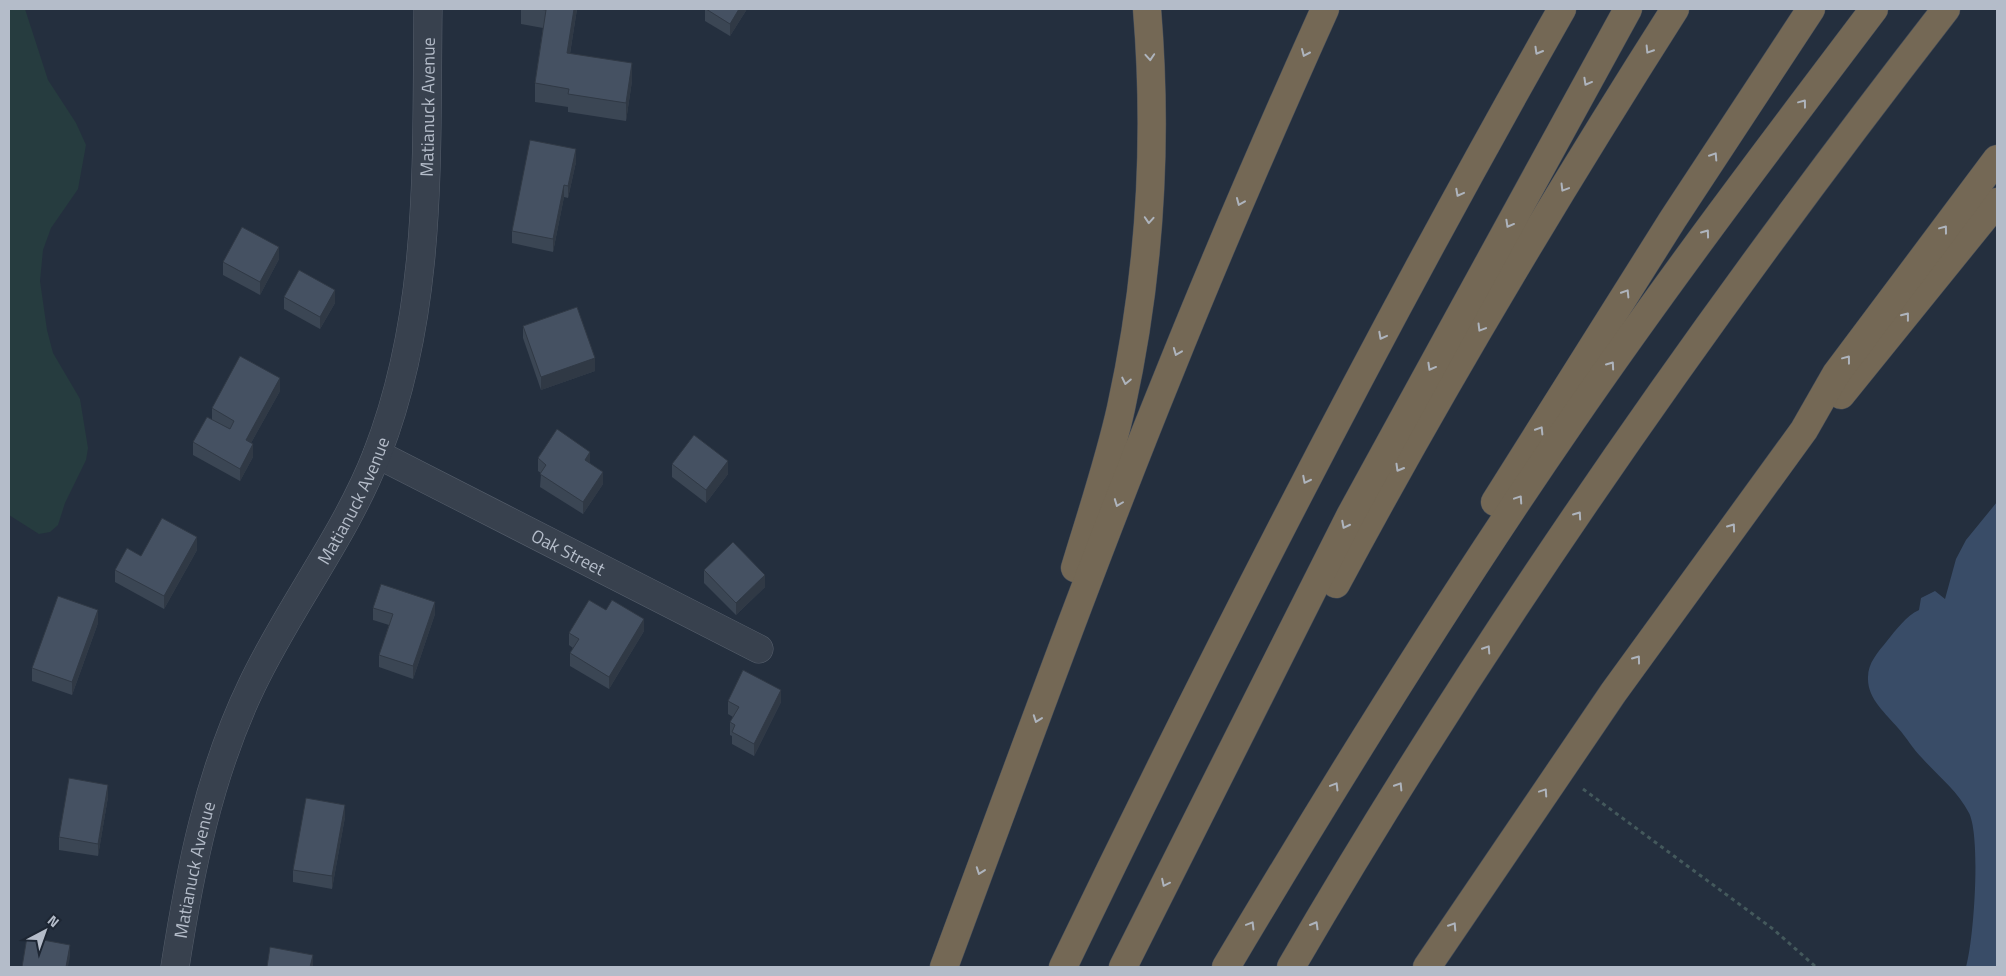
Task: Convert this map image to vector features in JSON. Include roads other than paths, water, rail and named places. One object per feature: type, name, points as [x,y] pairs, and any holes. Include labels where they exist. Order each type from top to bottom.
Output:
[{"type":"highway","points":[[1054,673],[1069,588],[1102,480],[1120,409],[1142,283],[1148,227],[1152,153],[1151,74],[1147,9]]},
{"type":"highway","points":[[944,967],[1170,371],[1223,240],[1325,9]]},
{"type":"highway","points":[[1062,967],[1202,683],[1339,416],[1462,186],[1562,9]]},
{"type":"highway","points":[[1123,967],[1354,508],[1628,9]]},
{"type":"highway","points":[[1186,840],[1221,789],[1256,731],[1363,534],[1454,373],[1582,158],[1676,9]]},
{"type":"highway","points":[[1425,642],[1455,576],[1494,504],[1673,219],[1811,9]]},
{"type":"highway","points":[[1226,967],[1350,761],[1506,518],[1636,329],[1874,9]]},
{"type":"highway","points":[[1291,967],[1447,710],[1573,522],[1766,247],[1946,9]]},
{"type":"highway","points":[[1426,967],[1558,770],[1696,576],[1804,430],[1836,374],[1997,159]]},
{"type":"highway","points":[[1804,430],[1852,384],[1997,202]]},
{"type":"street","name":"Matianuck Avenue","points":[[175,967],[200,829],[228,739],[252,683],[359,494],[377,454],[403,373],[422,266],[428,9]]},
{"type":"street","name":"Oak Street","points":[[377,454],[759,649]]},
{"type":"water","points":[[1997,502],[1997,967],[1966,967],[1974,912],[1975,843],[1973,825],[1969,813],[1953,790],[1919,755],[1878,705],[1871,692],[1868,672],[1877,654],[1902,624],[1919,610],[1921,598],[1935,591],[1945,599],[1956,559],[1966,540]]}]
